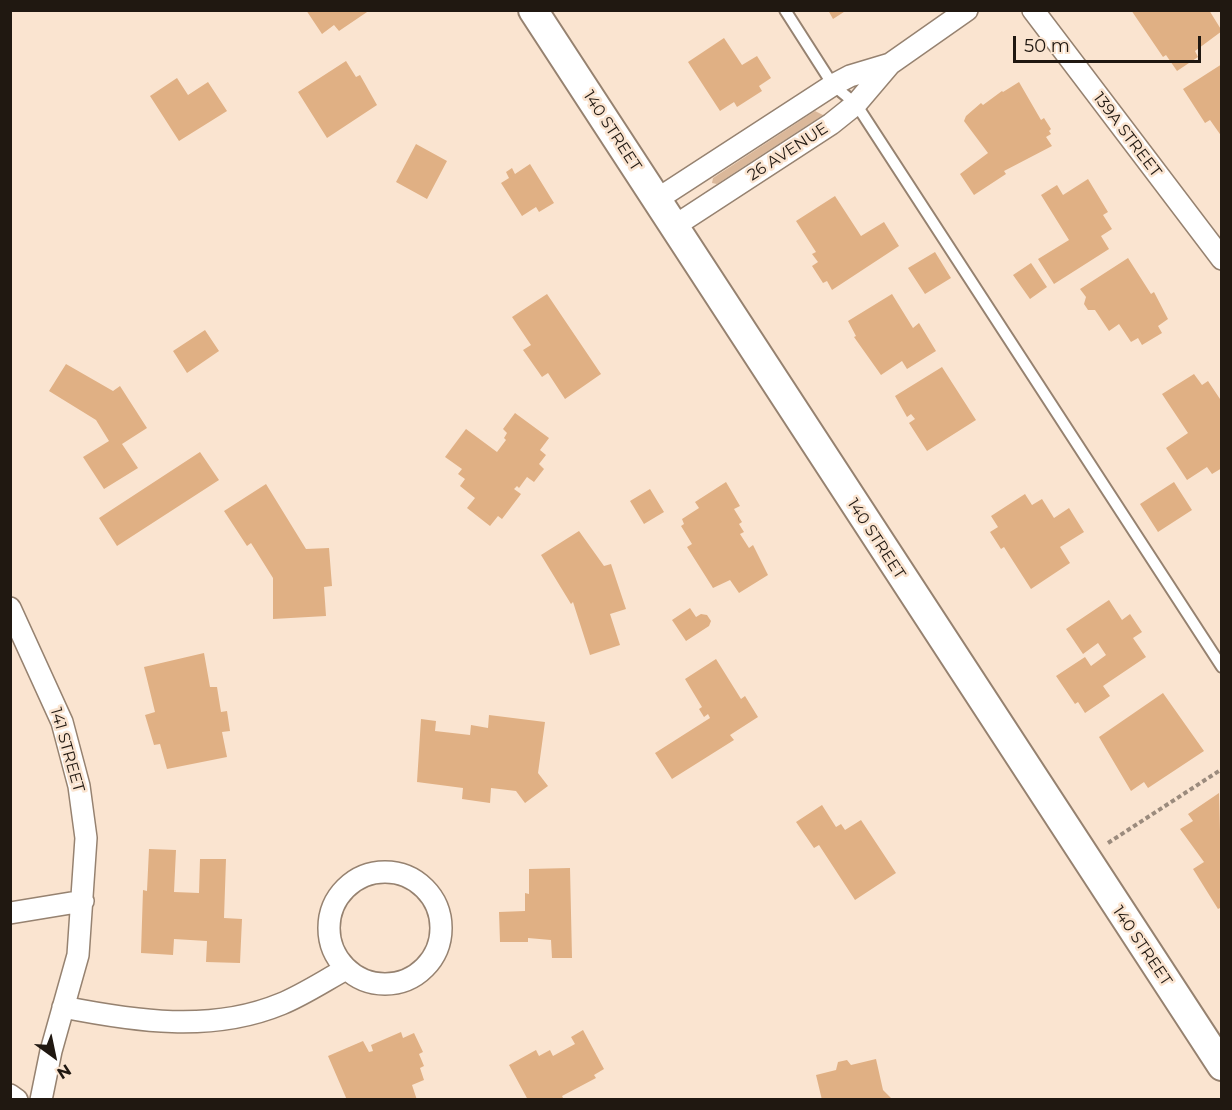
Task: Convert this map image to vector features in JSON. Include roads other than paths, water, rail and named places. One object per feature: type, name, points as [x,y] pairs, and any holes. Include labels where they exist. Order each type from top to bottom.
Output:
[{"type":"main road","name":"140 STREET","points":[[533,10],[1221,1066]]},
{"type":"street","name":"26 AVENUE","points":[[673,227],[831,124],[856,104],[890,64],[967,10]]},
{"type":"street","name":"139A STREET","points":[[1033,10],[1221,259]]},
{"type":"street","name":"26 AVENUE","points":[[656,200],[833,85],[850,76],[890,64]]},
{"type":"street","name":"141 STREET","points":[[10,608],[62,722],[79,786],[86,838],[78,955],[51,1051],[41,1100]]},
{"type":"street","points":[[380,872],[398,873],[415,880],[429,893],[438,909],[442,928],[438,946],[429,963],[416,975],[399,983],[380,985],[361,980],[346,969],[334,955],[329,937],[329,918],[335,901],[346,887],[362,876],[380,872]]},
{"type":"street","points":[[10,913],[83,901]]},
{"type":"street","points":[[63,1007],[124,1019],[157,1022],[234,1017],[281,1004],[346,969]]},
{"type":"street","points":[[10,1095],[17,1100]]},
{"type":"lane","points":[[784,10],[833,85],[856,104],[1221,667]]}]
